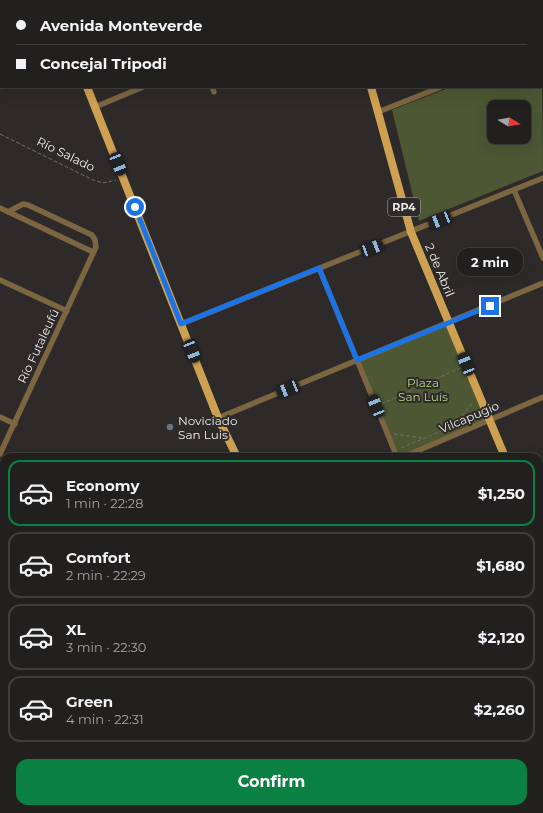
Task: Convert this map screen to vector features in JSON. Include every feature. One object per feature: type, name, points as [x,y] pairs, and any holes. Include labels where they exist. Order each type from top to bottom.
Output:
[{"type":"main road","points":[[87,88],[218,418],[235,453]]},
{"type":"main road","name":"2 de Abril","points":[[371,88],[411,232],[503,453]]},
{"type":"street","points":[[95,107],[141,88]]},
{"type":"street","points":[[378,112],[438,88]]},
{"type":"street","points":[[181,324],[543,178]]},
{"type":"street","points":[[514,190],[543,258]]},
{"type":"street","points":[[0,208],[8,212],[94,249],[95,240],[92,235],[28,205],[24,204],[8,212]]},
{"type":"street","name":"Río Futaleufú","points":[[0,453],[94,249]]},
{"type":"street","points":[[319,268],[357,360],[379,405],[396,453]]},
{"type":"street","points":[[0,280],[67,310]]},
{"type":"street","points":[[218,418],[543,283]]},
{"type":"street","name":"Vilcapugio","points":[[412,453],[543,397]]},
{"type":"street","points":[[0,417],[15,424]]},
{"type":"path","name":"Río Salado","points":[[0,134],[93,180],[104,183],[124,178]]},
{"type":"path","points":[[384,410],[379,405],[466,364]]},
{"type":"path","points":[[455,425],[476,398]]},
{"type":"path","points":[[398,444],[401,448],[482,413]]},
{"type":"path","points":[[396,439],[394,434],[425,438]]},
{"type":"green space","points":[[448,88],[542,88],[543,171],[419,221],[392,110]]},
{"type":"green space","name":"Plaza San Luís","points":[[449,323],[489,420],[412,453],[395,453],[357,360]]},
{"type":"place","name":"Noviciado San Luis","points":[[170,427]]},
{"type":"route","points":[[135,207],[181,324],[319,268],[357,360],[490,306]]}]
